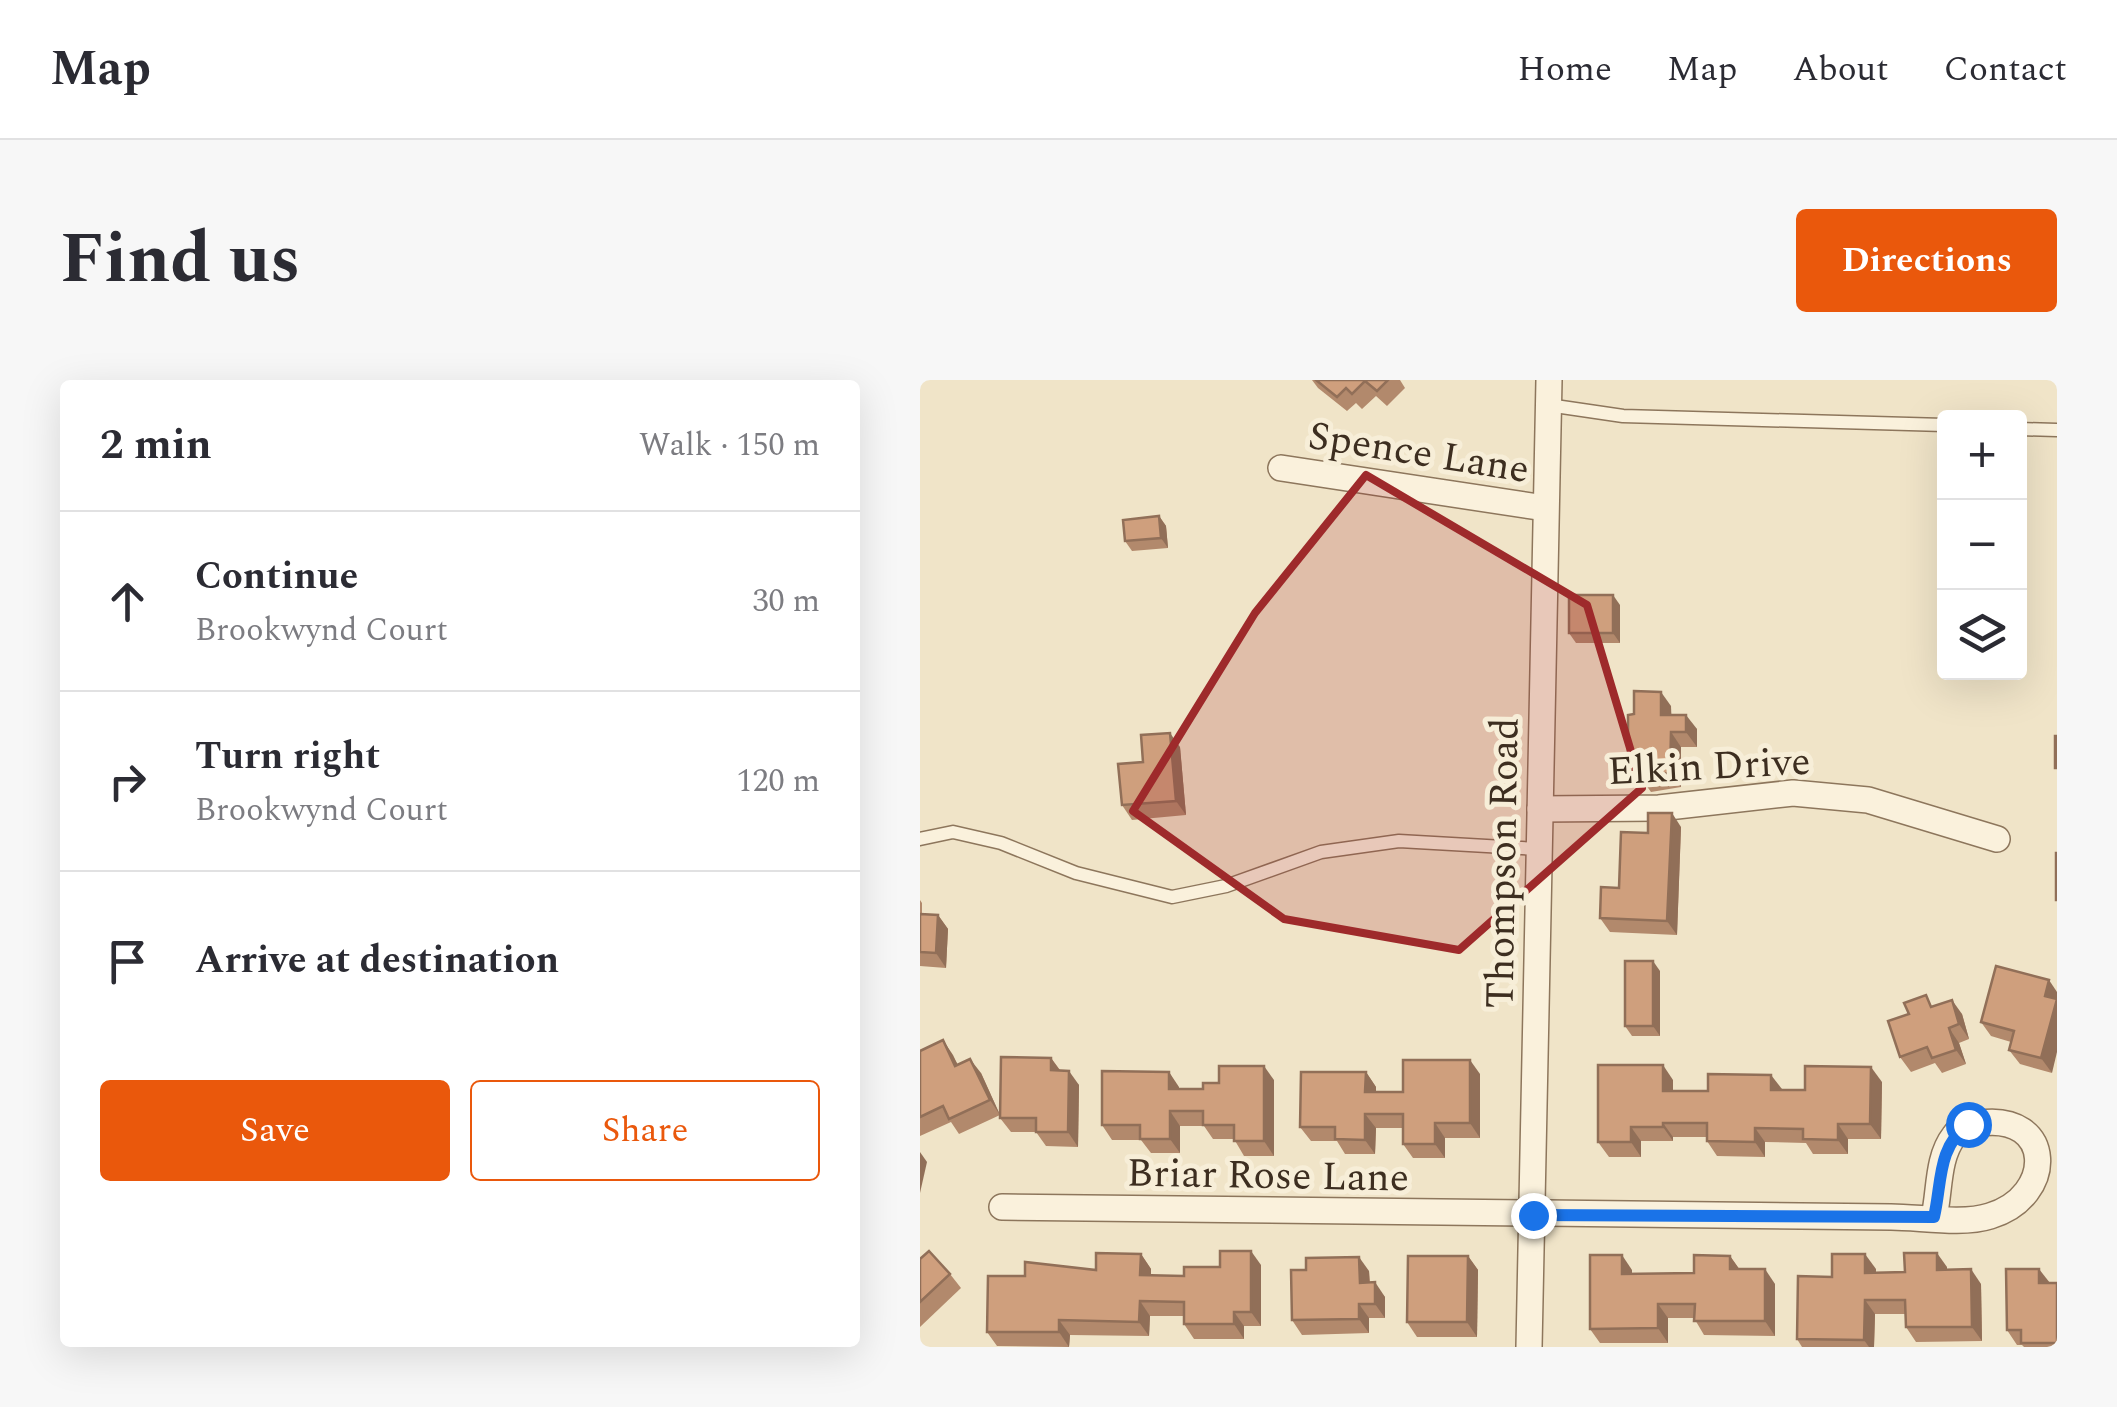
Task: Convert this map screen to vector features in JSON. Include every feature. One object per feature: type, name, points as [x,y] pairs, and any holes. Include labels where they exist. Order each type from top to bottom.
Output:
[{"type":"street","name":"Thompson Road","points":[[1529,1347],[1548,393]]},
{"type":"street","name":"Spence Lane","points":[[1281,468],[1545,508]]},
{"type":"street","name":"Elkin Drive","points":[[1540,809],[1658,808],[1793,793],[1868,800],[1997,838]]},
{"type":"street","points":[[1988,1122],[2007,1122],[2023,1130],[2034,1145],[2038,1163],[2036,1182],[2024,1200],[1988,1217],[1934,1217],[1944,1156],[1954,1135],[1968,1124],[1988,1122]]},
{"type":"street","name":"Briar Rose Lane","points":[[1002,1207],[1934,1217]]},
{"type":"lane","points":[[1548,393],[1623,416],[1937,426]]},
{"type":"lane","points":[[2027,429],[2057,430]]},
{"type":"lane","points":[[920,839],[953,832],[1001,843],[1076,873],[1172,897],[1226,886],[1322,852],[1399,841],[1539,849]]},
{"type":"highlighted area","points":[[1366,475],[1587,605],[1642,788],[1459,950],[1284,919],[1133,811],[1255,613]]},
{"type":"building","points":[[1316,380],[1388,380],[1377,391],[1365,381],[1352,394],[1346,388],[1337,397]]},
{"type":"building","points":[[1159,516],[1161,538],[1125,541],[1123,520]]},
{"type":"building","points":[[1569,595],[1613,595],[1613,633],[1569,633]]},
{"type":"building","points":[[1634,691],[1661,692],[1661,715],[1686,715],[1686,732],[1671,732],[1670,773],[1641,777],[1641,770],[1628,770],[1628,715],[1634,714]]},
{"type":"building","points":[[1170,733],[1176,801],[1122,805],[1118,764],[1143,762],[1141,735]]},
{"type":"building","points":[[2057,736],[2057,768],[2055,768]]},
{"type":"building","points":[[1648,813],[1672,813],[1667,921],[1600,918],[1601,887],[1619,888],[1621,832],[1648,833]]},
{"type":"building","points":[[920,914],[938,915],[936,953],[920,952]]},
{"type":"building","points":[[1625,961],[1653,961],[1653,1026],[1625,1026]]},
{"type":"building","points":[[1996,966],[2049,980],[2045,996],[2057,999],[2041,1058],[2009,1050],[2014,1031],[1981,1022]]},
{"type":"building","points":[[1926,995],[1931,1007],[1952,1000],[1959,1024],[1949,1028],[1956,1050],[1932,1058],[1927,1047],[1900,1057],[1888,1021],[1909,1014],[1904,1003]]},
{"type":"building","points":[[943,1040],[955,1066],[970,1059],[990,1100],[949,1119],[943,1106],[920,1117],[920,1051]]},
{"type":"building","points":[[1001,1057],[1051,1058],[1051,1070],[1069,1071],[1068,1132],[1036,1132],[1036,1118],[1000,1118]]},
{"type":"building","points":[[1403,1060],[1470,1060],[1470,1123],[1435,1123],[1435,1144],[1403,1144],[1403,1114],[1365,1114],[1365,1140],[1335,1139],[1335,1127],[1300,1127],[1301,1072],[1366,1072],[1365,1092],[1403,1092]]},
{"type":"building","points":[[1598,1065],[1663,1065],[1663,1091],[1708,1091],[1708,1074],[1771,1075],[1771,1090],[1805,1090],[1805,1066],[1871,1067],[1870,1124],[1838,1124],[1838,1140],[1803,1139],[1803,1129],[1755,1128],[1755,1142],[1707,1141],[1707,1123],[1663,1123],[1663,1127],[1631,1127],[1631,1142],[1598,1142]]},
{"type":"building","points":[[1219,1066],[1264,1066],[1264,1141],[1234,1141],[1234,1125],[1203,1125],[1203,1111],[1170,1111],[1170,1139],[1140,1139],[1140,1125],[1102,1125],[1102,1071],[1169,1072],[1169,1089],[1203,1089],[1203,1083],[1219,1083]]},
{"type":"building","points":[[929,1251],[950,1274],[920,1302],[920,1259]]},
{"type":"building","points":[[1220,1251],[1251,1251],[1251,1312],[1234,1312],[1234,1324],[1184,1324],[1184,1302],[1140,1301],[1139,1322],[1059,1320],[1059,1332],[987,1332],[988,1276],[1025,1276],[1025,1262],[1096,1270],[1096,1253],[1141,1254],[1140,1275],[1184,1276],[1184,1267],[1220,1267]]},
{"type":"building","points":[[1904,1253],[1937,1253],[1937,1270],[1971,1269],[1972,1327],[1906,1327],[1905,1300],[1865,1300],[1864,1340],[1797,1339],[1798,1276],[1832,1277],[1832,1254],[1865,1254],[1865,1273],[1905,1272]]},
{"type":"building","points":[[1590,1255],[1622,1255],[1622,1274],[1694,1273],[1694,1255],[1730,1256],[1730,1269],[1765,1269],[1765,1321],[1694,1321],[1695,1304],[1658,1304],[1658,1328],[1590,1329]]},
{"type":"building","points":[[1408,1256],[1468,1256],[1467,1322],[1407,1322]]},
{"type":"building","points":[[1359,1257],[1360,1283],[1375,1282],[1375,1304],[1359,1304],[1359,1319],[1292,1320],[1291,1270],[1306,1270],[1306,1258]]},
{"type":"building","points":[[2006,1269],[2039,1269],[2039,1283],[2057,1283],[2057,1343],[2021,1343],[2021,1330],[2007,1330]]},
{"type":"route","points":[[1533,1215],[1934,1217],[1944,1156],[1954,1135],[1968,1124]]}]
